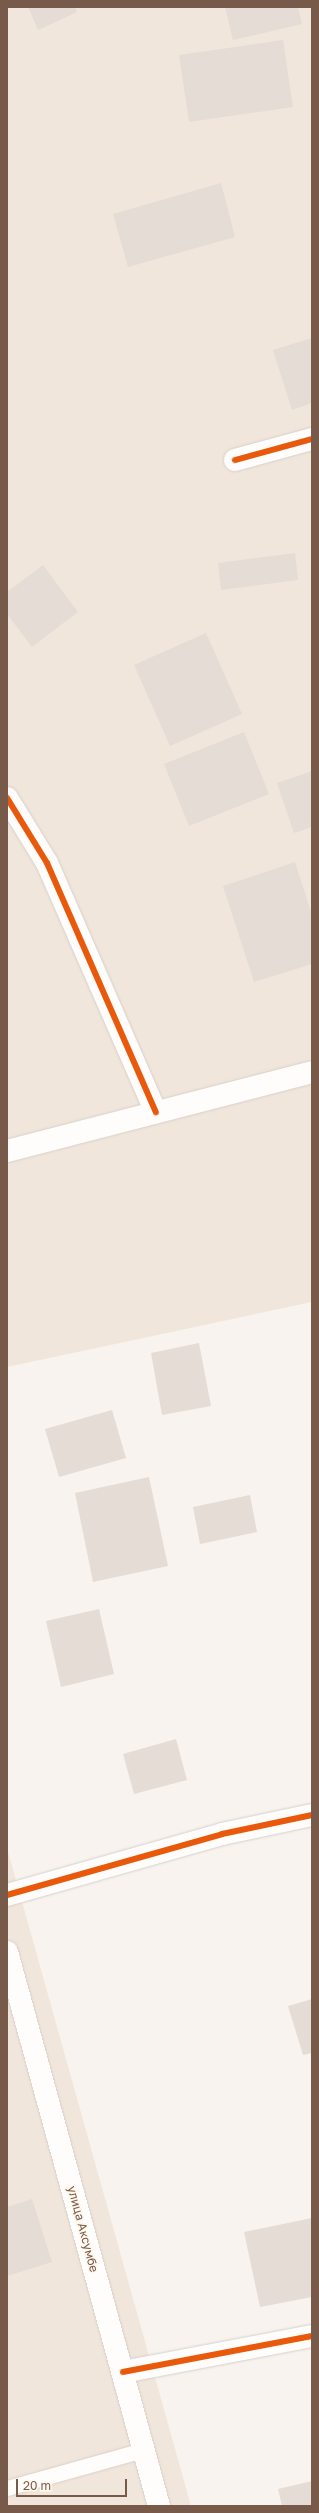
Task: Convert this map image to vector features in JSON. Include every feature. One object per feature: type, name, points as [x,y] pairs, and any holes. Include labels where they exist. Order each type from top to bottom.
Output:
[{"type":"street","points":[[235,460],[312,439]]},
{"type":"street","points":[[7,798],[48,863],[156,1112]]},
{"type":"street","points":[[7,1151],[312,1072]]},
{"type":"street","points":[[7,1895],[222,1834],[312,1815]]},
{"type":"street","name":"улица Аксумбе","points":[[7,1952],[159,2506]]},
{"type":"street","points":[[123,2372],[312,2336]]},
{"type":"lane","points":[[7,2488],[144,2450]]},
{"type":"shaded area","points":[[7,7],[312,7],[312,1302],[7,1367]]},
{"type":"shaded area","points":[[7,1848],[191,2506],[7,2506]]},
{"type":"building","points":[[28,7],[75,7],[77,12],[38,30]]},
{"type":"building","points":[[225,7],[298,7],[302,24],[233,40]]},
{"type":"building","points":[[283,40],[293,107],[189,122],[179,55]]},
{"type":"building","points":[[221,183],[235,237],[128,267],[113,214]]},
{"type":"building","points":[[312,338],[312,403],[292,410],[273,350]]},
{"type":"building","points":[[295,553],[298,580],[221,590],[218,563]]},
{"type":"building","points":[[43,565],[78,612],[32,647],[7,614],[7,592]]},
{"type":"building","points":[[206,633],[242,714],[170,746],[134,665]]},
{"type":"building","points":[[244,732],[269,794],[189,826],[164,764]]},
{"type":"building","points":[[312,771],[312,827],[294,833],[277,783]]},
{"type":"building","points":[[295,862],[312,915],[312,964],[254,982],[223,886]]},
{"type":"building","points":[[199,1343],[211,1406],[162,1415],[151,1353]]},
{"type":"building","points":[[112,1410],[126,1458],[59,1477],[45,1429]]},
{"type":"building","points":[[149,1477],[168,1566],[93,1582],[75,1493]]},
{"type":"building","points":[[250,1495],[257,1532],[200,1544],[193,1507]]},
{"type":"building","points":[[99,1609],[114,1674],[61,1687],[46,1621]]},
{"type":"building","points":[[176,1739],[187,1780],[134,1794],[123,1754]]},
{"type":"building","points":[[312,1999],[312,2053],[303,2055],[288,2006]]},
{"type":"building","points":[[32,2199],[52,2262],[7,2276],[7,2207]]},
{"type":"building","points":[[312,2218],[312,2297],[260,2307],[244,2232]]},
{"type":"building","points":[[312,2481],[312,2506],[282,2506],[278,2489]]},
{"type":"cycle path","points":[[235,460],[312,439]]},
{"type":"cycle path","points":[[7,798],[47,863],[156,1112]]},
{"type":"cycle path","points":[[7,1895],[222,1834],[312,1815]]},
{"type":"cycle path","points":[[123,2372],[312,2336]]}]
